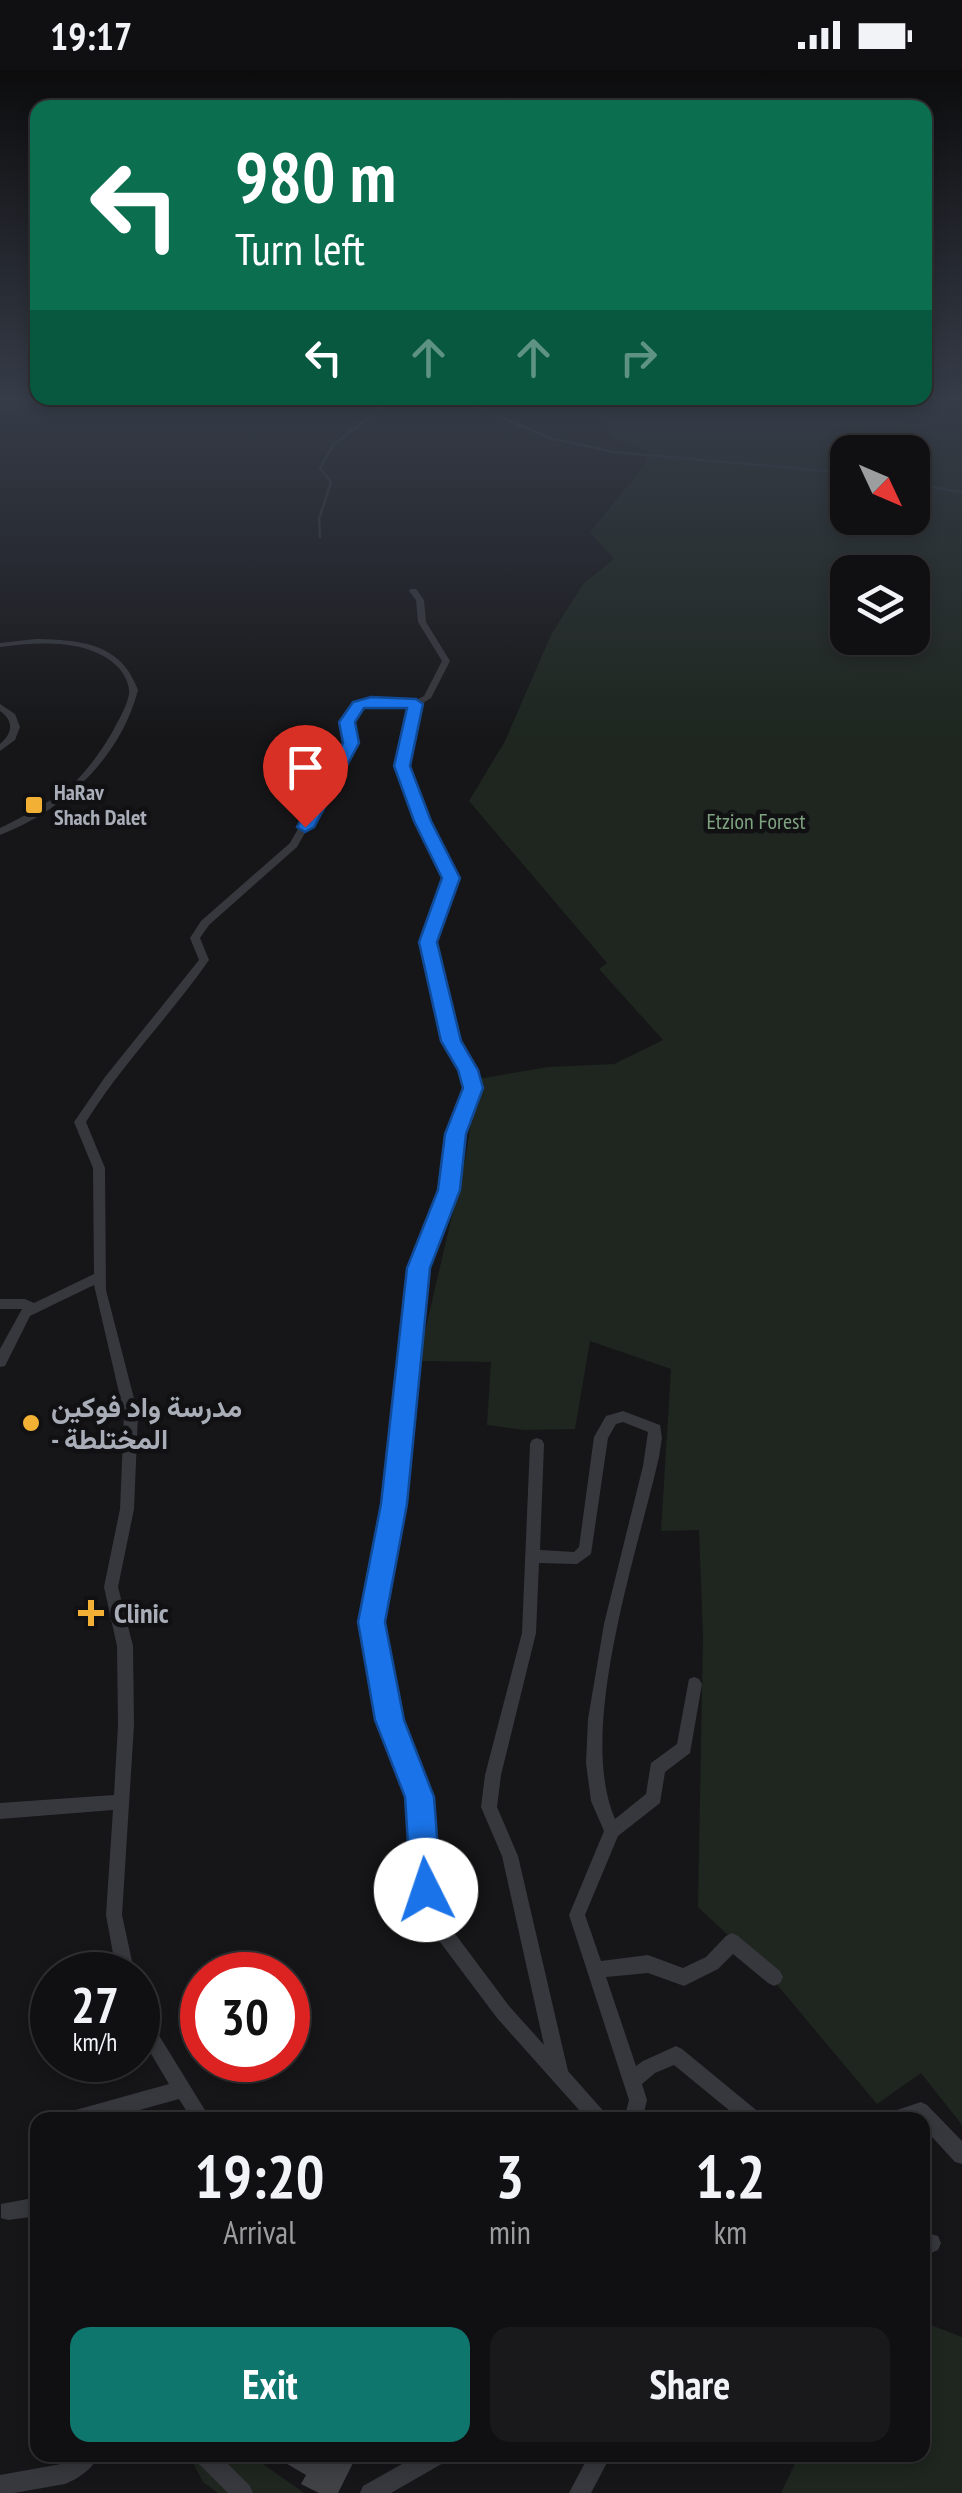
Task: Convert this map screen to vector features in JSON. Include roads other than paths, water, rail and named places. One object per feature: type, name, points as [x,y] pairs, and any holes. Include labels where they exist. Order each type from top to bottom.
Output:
[{"type":"street","points":[[121,1952],[114,1915],[126,1725],[125,1646],[111,1587],[127,1510],[131,1414],[99,1278],[99,1168],[80,1122],[102,1084],[180,994],[204,960],[195,938],[205,923],[294,845],[351,743],[347,722],[358,705],[416,704],[428,698],[446,661],[422,622],[420,600],[413,591]]},
{"type":"street","points":[[0,645],[41,640],[86,647],[125,668],[134,690],[106,752],[84,781],[52,806],[0,832]]},
{"type":"street","points":[[416,704],[402,766],[422,821],[451,878],[428,942],[451,1041],[468,1070],[473,1088],[456,1134],[449,1190],[418,1268],[394,1504],[371,1622],[390,1720],[420,1797],[426,1890],[440,1928],[503,2012],[593,2112]]},
{"type":"street","points":[[0,707],[14,716],[17,725],[16,734],[0,748]]},
{"type":"street","points":[[0,1362],[25,1312],[99,1278]]},
{"type":"street","points":[[0,1304],[26,1304],[33,1308]]},
{"type":"street","points":[[531,1556],[577,1558],[586,1550],[602,1436],[610,1420],[623,1416],[655,1430],[597,1703],[596,1798],[600,1816],[612,1831]]},
{"type":"street","points":[[537,1444],[528,1632],[493,1776],[490,1807],[510,1856],[559,2073]]},
{"type":"street","points":[[635,2112],[638,2100],[577,1915],[612,1831],[654,1798],[658,1768],[684,1748],[694,1684]]},
{"type":"street","points":[[0,1811],[121,1802]]},
{"type":"street","points":[[594,1970],[648,1964],[684,1978],[712,1963],[732,1942],[774,1977]]},
{"type":"street","points":[[160,2052],[197,2112]]},
{"type":"street","points":[[631,2081],[650,2066],[676,2055],[745,2112]]},
{"type":"street","points":[[100,2112],[182,2088]]},
{"type":"street","points":[[930,2121],[962,2155]]},
{"type":"street","points":[[8,2210],[30,2207]]},
{"type":"street","points":[[0,2485],[66,2474],[81,2462]]},
{"type":"street","points":[[211,2462],[243,2493]]},
{"type":"street","points":[[378,2491],[426,2462]]},
{"type":"street","points":[[579,2493],[597,2462]]},
{"type":"waterway","points":[[320,515],[320,537]]},
{"type":"place","name":"HaRav Shach Dalet","points":[[34,805]]},
{"type":"place","name":"مدرسة واد فوكين - المختلطة","points":[[31,1423]]},
{"type":"place","name":"Clinic","points":[[91,1613]]},
{"type":"park label","name":"Etzion Forest","points":[[756,821]]}]
